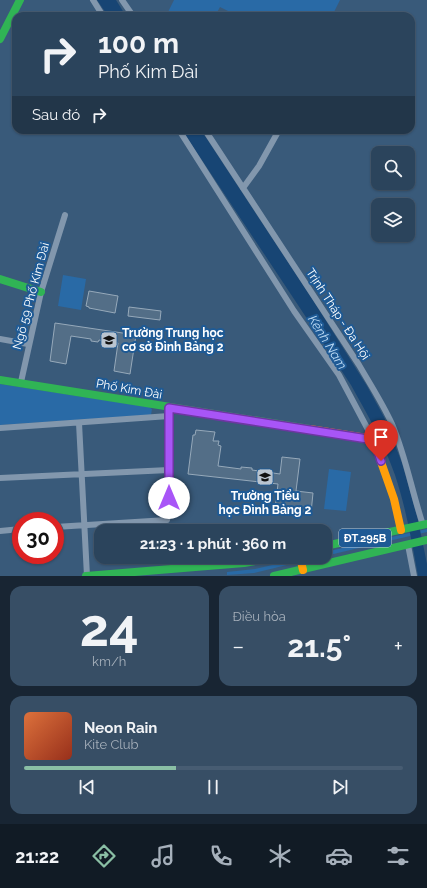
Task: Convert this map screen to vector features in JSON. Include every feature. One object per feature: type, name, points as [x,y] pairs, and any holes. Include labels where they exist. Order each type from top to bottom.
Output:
[{"type":"street","points":[[13,12],[19,0]]},
{"type":"street","points":[[93,0],[100,12]]},
{"type":"street","points":[[122,0],[130,12]]},
{"type":"street","points":[[0,39],[12,14]]},
{"type":"street","points":[[183,134],[294,311],[339,375],[374,440],[403,530]]},
{"type":"street","name":"Trịnh Tháp - Đa Hội","points":[[208,134],[359,365],[378,397],[392,424],[424,525]]},
{"type":"street","points":[[243,188],[260,166],[277,134]]},
{"type":"street","name":"Ngõ 59 Phố Kim Đài","points":[[21,382],[28,344],[41,292],[65,215]]},
{"type":"street","points":[[0,279],[41,292]]},
{"type":"street","points":[[0,339],[28,344]]},
{"type":"street","name":"Phố Kim Đài","points":[[0,380],[21,382],[169,412],[374,440]]},
{"type":"street","points":[[0,428],[79,423],[169,412],[169,512],[167,520],[64,526]]},
{"type":"street","points":[[79,423],[87,576],[244,564]]},
{"type":"street","points":[[0,478],[169,470]]},
{"type":"street","name":"ĐT.295B","points":[[332,545],[424,525]]},
{"type":"street","points":[[0,531],[12,530]]},
{"type":"street","name":"ĐT.295B","points":[[274,576],[426,540]]},
{"type":"street","points":[[409,544],[414,576]]},
{"type":"street","points":[[302,564],[303,570]]},
{"type":"shaded area","points":[[174,0],[340,0],[334,12],[230,12],[220,7],[217,12],[168,12]]},
{"type":"shaded area","points":[[63,275],[86,279],[81,310],[58,306]]},
{"type":"shaded area","points":[[0,384],[149,407],[152,409],[151,415],[0,425]]},
{"type":"shaded area","points":[[329,469],[351,472],[346,511],[324,509]]},
{"type":"shaded area","points":[[427,529],[427,532],[332,554],[332,550]]},
{"type":"shaded area","points":[[277,564],[291,564],[254,573],[227,575],[227,572],[255,569]]},
{"type":"water","points":[[97,0],[116,0],[124,12],[105,12]]},
{"type":"water","name":"Kênh Nam","points":[[185,134],[204,134],[316,305],[367,386],[384,417],[402,463],[418,520],[427,564],[427,576],[418,576],[406,512],[391,463],[351,385]]},
{"type":"building","points":[[89,291],[118,296],[115,313],[89,308],[86,306]]},
{"type":"building","points":[[129,307],[161,311],[160,320],[128,316]]},
{"type":"building","points":[[55,323],[136,335],[130,374],[114,371],[118,343],[99,340],[98,342],[91,341],[91,339],[71,336],[66,364],[50,361]]},
{"type":"building","points":[[196,430],[215,432],[213,441],[219,441],[218,445],[221,446],[218,466],[241,469],[241,467],[252,468],[252,470],[280,474],[282,457],[300,459],[296,491],[313,493],[311,513],[275,509],[278,484],[188,474],[193,435],[195,435]]},
{"type":"traffic: fast","points":[[14,12],[20,0]]},
{"type":"traffic: fast","points":[[0,39],[12,16]]},
{"type":"traffic: fast","points":[[0,279],[41,292]]},
{"type":"traffic: fast","points":[[0,380],[310,429]]},
{"type":"traffic: fast","points":[[332,544],[427,524]]},
{"type":"traffic: fast","points":[[274,576],[427,540]]},
{"type":"traffic: fast","points":[[86,576],[232,564]]},
{"type":"traffic: slow","points":[[310,429],[373,439],[394,499],[401,530]]},
{"type":"traffic: slow","points":[[302,564],[303,570]]},
{"type":"place","name":"Trường Trung học cơ sở Đình Bảng 2","points":[[109,340]]},
{"type":"place","name":"Trường Tiểu học Đình Bảng 2","points":[[265,477]]},
{"type":"route","points":[[169,498],[169,408],[374,440],[381,461]]}]
